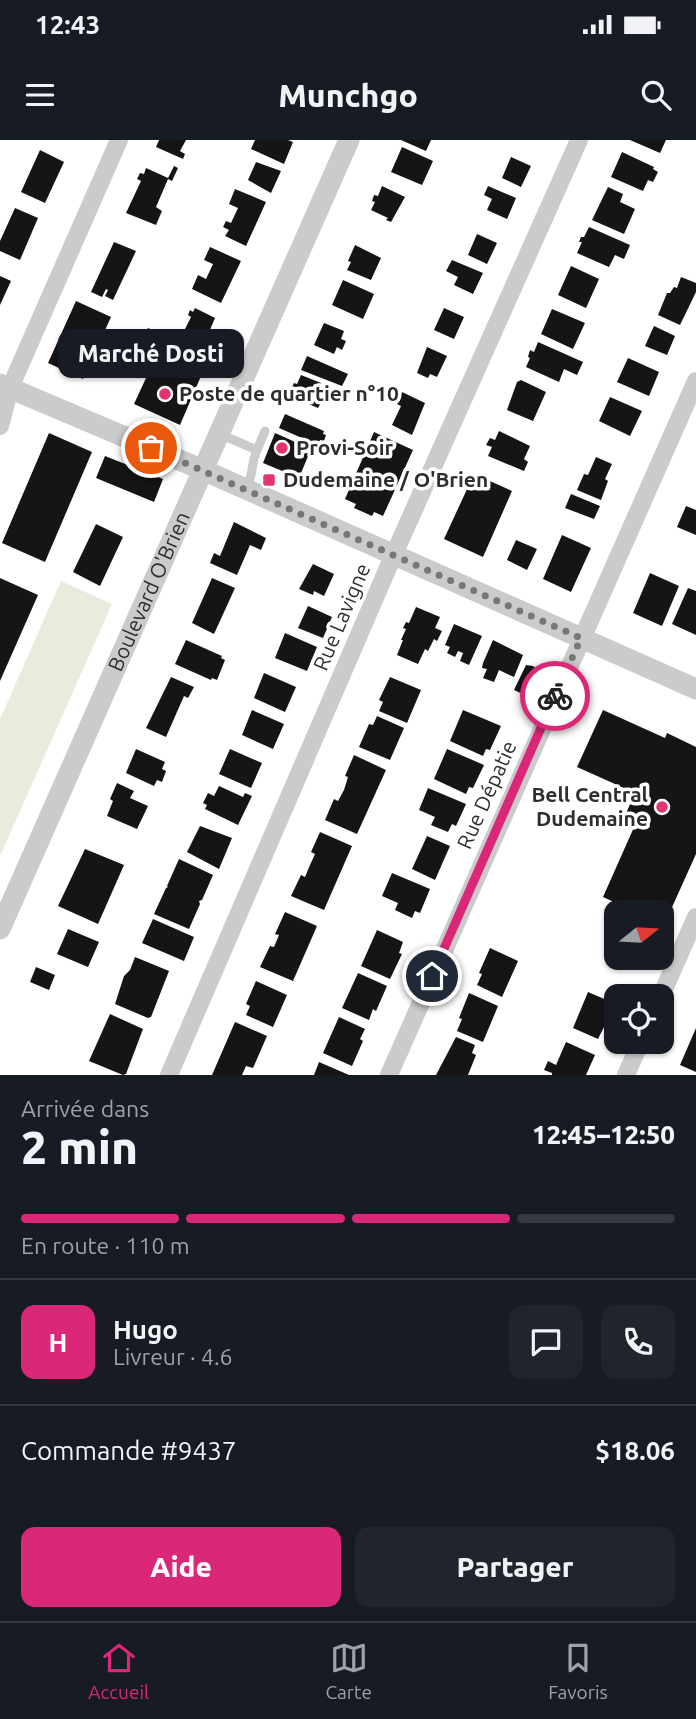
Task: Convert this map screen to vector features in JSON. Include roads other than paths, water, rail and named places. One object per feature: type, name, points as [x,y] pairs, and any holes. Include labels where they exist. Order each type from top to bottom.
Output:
[{"type":"street","points":[[0,426],[5,386],[119,140]]},
{"type":"street","name":"Boulevard O'Brien","points":[[0,929],[349,140]]},
{"type":"street","name":"Rue Lavigne","points":[[169,1075],[393,556],[579,140]]},
{"type":"street","name":"Rue Dépatie","points":[[389,1075],[696,381]]},
{"type":"street","points":[[5,386],[203,470],[696,689]]},
{"type":"street","points":[[666,984],[696,917]]},
{"type":"street","points":[[626,1075],[635,1054]]},
{"type":"lane","points":[[246,489],[253,474],[251,464],[265,431]]},
{"type":"lane","points":[[219,434],[257,450]]},
{"type":"place","name":"Poste de quartier n°10","points":[[165,394]]},
{"type":"place","name":"Marché Dosti","points":[[151,448]]},
{"type":"place","name":"Provi-Soir","points":[[282,448]]},
{"type":"place","name":"Dudemaine / O'Brien","points":[[269,480]]},
{"type":"place","name":"Bell Central Dudemaine","points":[[662,807]]}]
